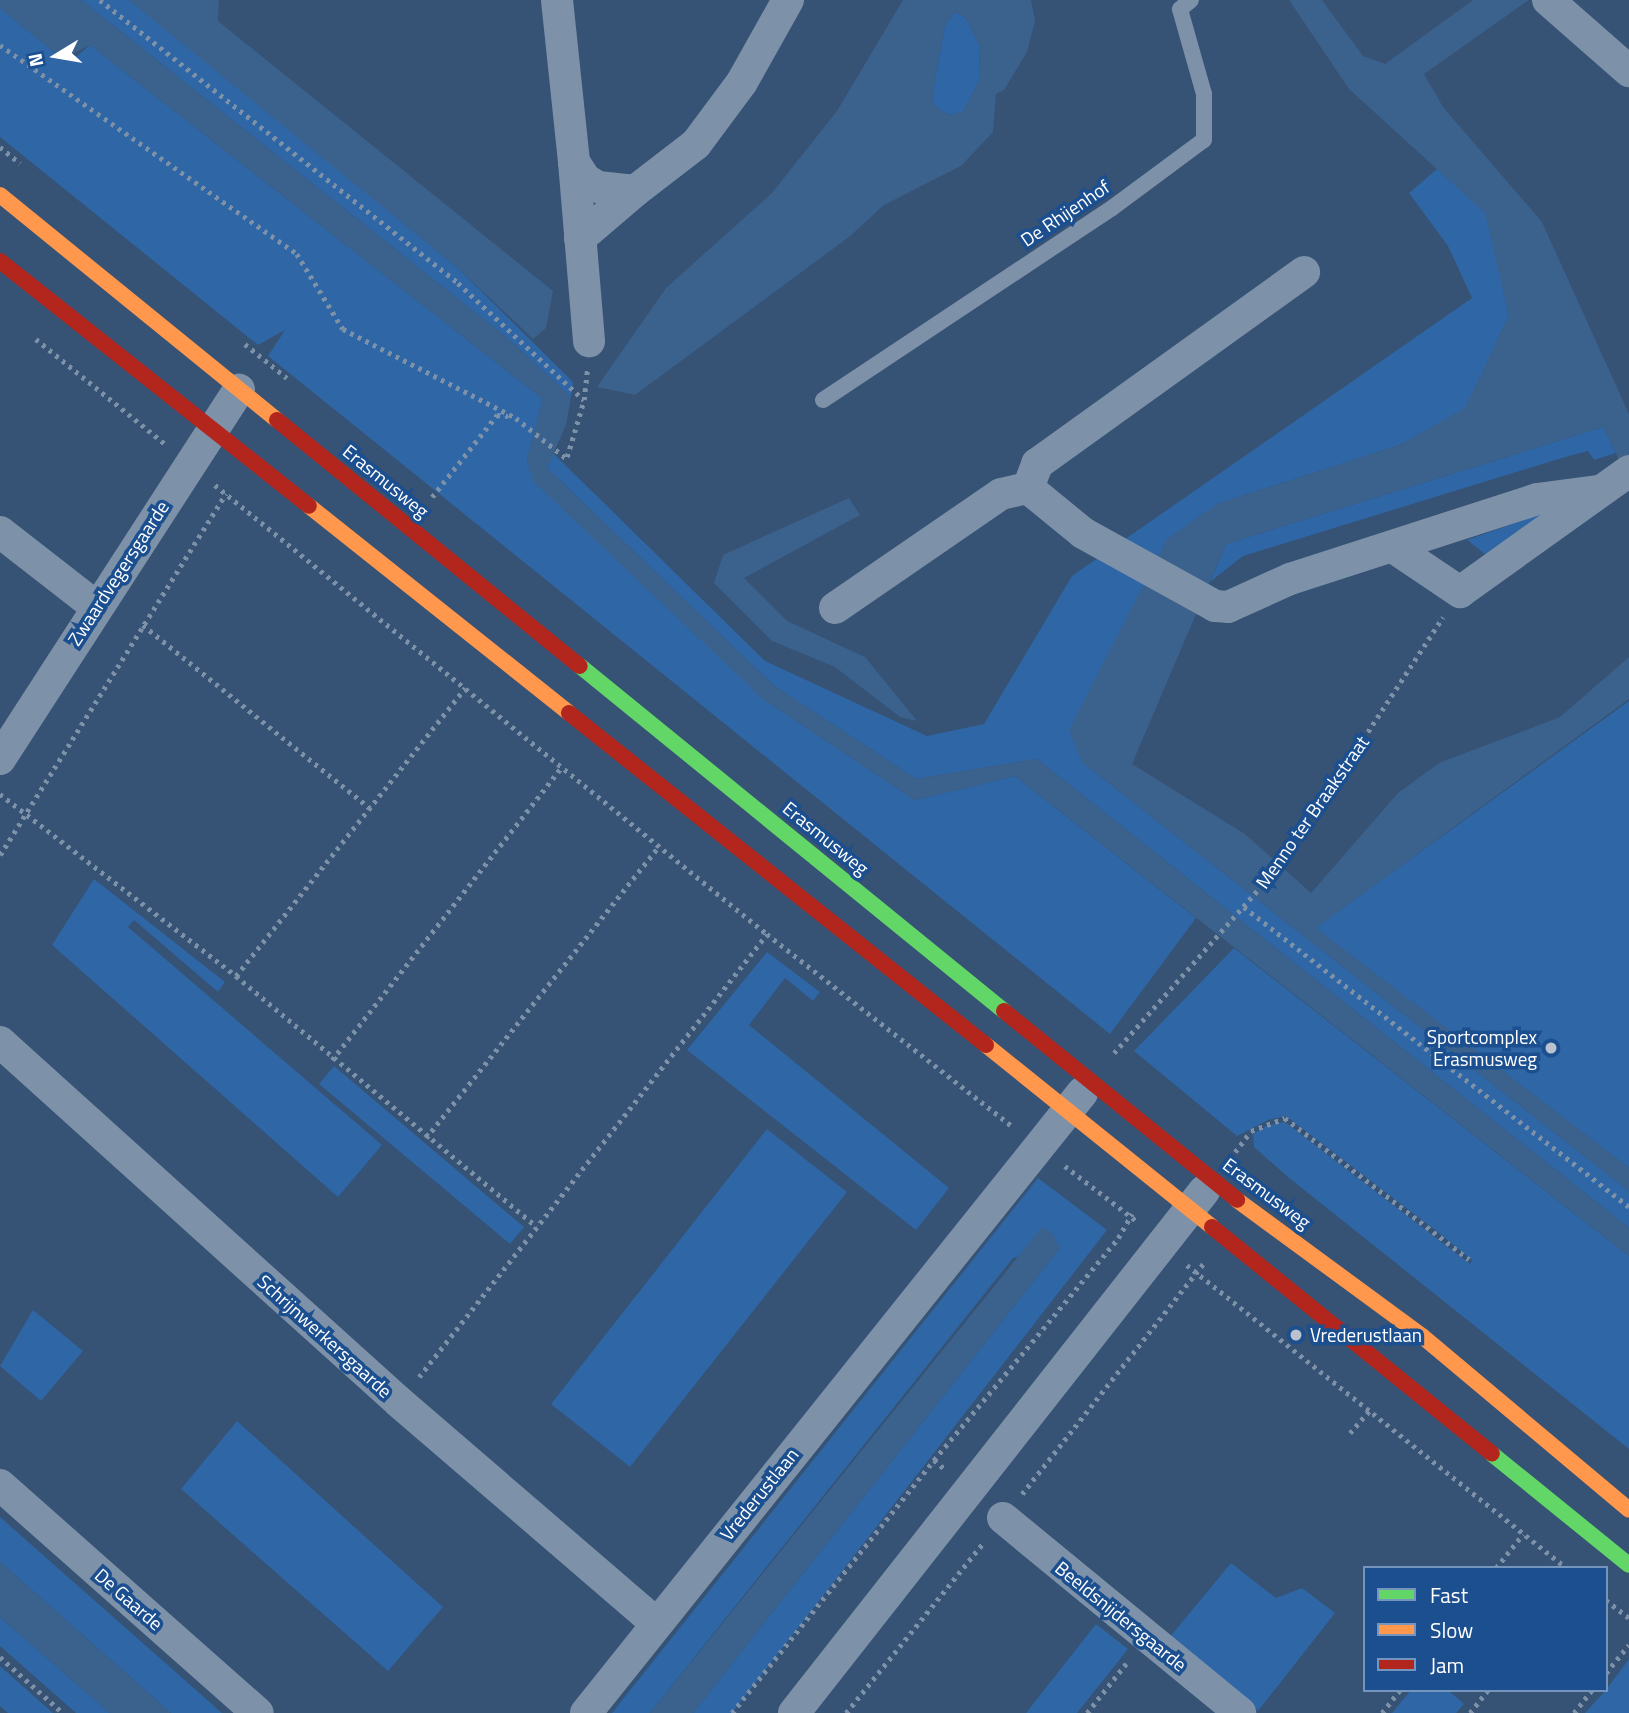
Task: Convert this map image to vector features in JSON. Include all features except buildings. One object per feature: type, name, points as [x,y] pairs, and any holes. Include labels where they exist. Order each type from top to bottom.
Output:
[{"type":"main road","name":"Erasmusweg","points":[[0,195],[1213,1180],[1412,1328],[1629,1510]]},
{"type":"main road","points":[[0,261],[210,432],[1069,1111],[1629,1565]]},
{"type":"street","points":[[557,0],[589,341]]},
{"type":"street","points":[[580,238],[696,144],[742,82],[788,0]]},
{"type":"street","points":[[1553,4],[1629,71]]},
{"type":"street","points":[[574,162],[585,179],[598,187],[635,191]]},
{"type":"street","points":[[1028,488],[1037,464],[1304,272]]},
{"type":"street","name":"Zwaardvegersgaarde","points":[[0,759],[95,606],[239,389]]},
{"type":"street","points":[[1028,488],[1083,533],[1215,606],[1228,607],[1290,579],[1537,499],[1613,482]]},
{"type":"street","points":[[1393,547],[1460,592],[1613,482]]},
{"type":"street","points":[[835,608],[1001,494],[1028,488]]},
{"type":"street","points":[[0,532],[95,606]]},
{"type":"street","name":"Schrijnwerkersgaarde","points":[[0,1042],[399,1402],[656,1623]]},
{"type":"street","name":"Vrederustlaan","points":[[586,1713],[1091,1081]]},
{"type":"street","points":[[794,1713],[1213,1180]]},
{"type":"street","name":"De Gaarde","points":[[0,1485],[258,1713]]},
{"type":"street","name":"Beeldsnijdersgaarde","points":[[1003,1518],[1240,1713]]},
{"type":"lane","name":"De Rhijenhof","points":[[822,400],[1112,208],[1204,140],[1204,94],[1180,9],[1191,0]]},
{"type":"path","points":[[0,45],[297,254],[343,329],[516,418],[557,447],[566,458],[584,400],[458,283],[100,0]]},
{"type":"path","points":[[32,336],[767,934],[1038,1146],[1131,1215],[1163,1244],[1563,1566]]},
{"type":"path","points":[[432,496],[497,415],[516,418]]},
{"type":"path","points":[[0,855],[226,494]]},
{"type":"path","name":"Menno ter Braakstraat","points":[[1091,1081],[1284,860],[1460,592]]},
{"type":"path","points":[[143,625],[370,808]]},
{"type":"path","points":[[236,976],[465,688]]},
{"type":"path","points":[[332,1060],[562,766]]},
{"type":"path","points":[[0,794],[29,812],[236,976],[332,1060],[536,1226]]},
{"type":"path","points":[[426,1138],[659,846]]},
{"type":"path","points":[[1244,907],[1629,1207]]},
{"type":"path","points":[[399,1402],[767,934]]},
{"type":"path","points":[[1213,1180],[1251,1131],[1285,1118],[1469,1259]]},
{"type":"path","points":[[733,1713],[933,1460],[1118,1238],[1131,1215]]},
{"type":"path","points":[[1498,1566],[1523,1534]]},
{"type":"path","points":[[1608,1602],[1629,1618]]},
{"type":"path","points":[[1087,1713],[1147,1637]]},
{"type":"path","points":[[1608,1671],[1629,1645]]},
{"type":"path","points":[[0,1657],[63,1713]]},
{"type":"path","points":[[1382,1713],[1398,1692]]},
{"type":"path","points":[[1470,1713],[1486,1692]]},
{"type":"path","points":[[1574,1713],[1590,1692]]},
{"type":"shaded area","points":[[0,0],[81,0],[506,337],[571,397],[566,425],[547,468],[773,685],[916,779],[1037,759],[1629,1228],[1629,1256],[1015,776],[915,800],[762,698],[533,481],[527,460],[543,399],[90,45],[63,59],[0,8]]},
{"type":"shaded area","points":[[81,0],[129,0],[177,36],[459,269],[573,382],[571,397],[506,337]]},
{"type":"shaded area","points":[[129,0],[219,0],[218,21],[553,291],[546,328],[533,339],[459,269]]},
{"type":"shaded area","points":[[903,0],[1031,0],[1035,21],[1027,52],[1004,90],[996,94],[993,132],[961,166],[884,205],[849,237],[635,395],[597,387],[666,288],[772,193],[837,111]],"holes":[[[955,12],[966,18],[979,45],[980,79],[963,112],[948,115],[934,105],[932,97],[945,25]]]},
{"type":"shaded area","points":[[1289,0],[1322,0],[1363,56],[1385,64],[1473,0],[1529,0],[1424,74],[1443,107],[1542,222],[1629,414],[1629,480],[1603,427],[1226,544],[1132,764],[1245,834],[1311,893],[1398,793],[1439,763],[1560,717],[1629,657],[1629,699],[1316,928],[1629,1168],[1629,1191],[1082,762],[1069,730],[1167,539],[1217,504],[1400,445],[1465,408],[1509,315],[1485,213],[1349,89]]},
{"type":"shaded area","points":[[0,8],[63,59],[77,56],[90,45],[543,399],[527,460],[762,698],[915,800],[1015,776],[1196,918],[1110,1034],[268,356],[285,330],[258,345],[0,137]]},
{"type":"shaded area","points":[[955,12],[966,18],[979,45],[980,79],[963,112],[948,115],[934,105],[932,97],[945,25]]},
{"type":"shaded area","points":[[1437,169],[1486,213],[1509,315],[1466,408],[1400,445],[1217,504],[1082,762],[1629,1191],[1629,1228],[1037,759],[916,779],[773,685],[547,468],[552,452],[765,661],[927,736],[984,724],[1072,576],[1472,298],[1448,246],[1409,193]]},
{"type":"shaded area","points":[[1603,427],[1616,453],[1594,460],[1588,451],[1562,458],[1243,556],[1210,582],[1226,544]]},
{"type":"shaded area","points":[[849,498],[860,515],[744,578],[787,621],[865,657],[917,721],[900,717],[835,667],[772,641],[714,583],[723,555]]},
{"type":"shaded area","points":[[1538,515],[1544,516],[1486,555],[1467,540]]},
{"type":"shaded area","name":"Sportcomplex Erasmusweg","points":[[1629,701],[1629,1168],[1315,928]]},
{"type":"shaded area","points":[[94,879],[225,982],[218,992],[134,920],[128,927],[382,1145],[338,1197],[52,945]]},
{"type":"shaded area","points":[[1234,948],[1629,1256],[1629,1449],[1288,1177],[1254,1147],[1253,1134],[1268,1125],[1285,1122],[1470,1264],[1472,1260],[1439,1233],[1286,1116],[1268,1120],[1237,1136],[1134,1051]]},
{"type":"shaded area","points":[[767,952],[820,992],[813,1001],[785,978],[749,1025],[949,1188],[916,1230],[687,1050]]},
{"type":"shaded area","points":[[334,1066],[524,1227],[510,1244],[319,1084]]},
{"type":"shaded area","points":[[767,1129],[847,1192],[630,1467],[551,1404]]},
{"type":"shaded area","points":[[1038,1178],[1107,1230],[732,1713],[693,1713],[1060,1248],[1013,1258],[650,1713],[612,1713]]},
{"type":"shaded area","points":[[1042,1227],[1052,1233],[1060,1248],[693,1713],[650,1713]]},
{"type":"shaded area","points":[[33,1310],[83,1351],[41,1401],[0,1366]]},
{"type":"shaded area","points":[[237,1421],[443,1607],[388,1671],[181,1489]]},
{"type":"shaded area","points":[[0,1517],[222,1713],[171,1713],[0,1562]]},
{"type":"shaded area","points":[[0,1562],[171,1713],[110,1713],[0,1617]]},
{"type":"shaded area","points":[[1231,1563],[1276,1598],[1302,1588],[1335,1613],[1258,1711],[1169,1638]]},
{"type":"shaded area","points":[[0,1617],[110,1713],[76,1713],[0,1646]]},
{"type":"shaded area","points":[[1096,1624],[1128,1649],[1077,1713],[1026,1713]]},
{"type":"shaded area","points":[[1629,1659],[1629,1713],[1585,1713],[1604,1692],[1608,1692],[1608,1687]]},
{"type":"shaded area","points":[[0,1666],[53,1713],[8,1713],[0,1706]]},
{"type":"shaded area","points":[[1409,1692],[1450,1692],[1464,1704],[1456,1713],[1392,1713]]},
{"type":"traffic: fast","points":[[580,666],[1004,1011]]},
{"type":"traffic: fast","points":[[1492,1454],[1629,1565]]},
{"type":"traffic: slow","points":[[0,195],[277,420]]},
{"type":"traffic: slow","points":[[309,506],[569,713]]},
{"type":"traffic: slow","points":[[986,1045],[1212,1227]]},
{"type":"traffic: slow","points":[[1237,1200],[1422,1336],[1629,1510]]},
{"type":"traffic: jam","points":[[0,261],[309,506]]},
{"type":"traffic: jam","points":[[277,420],[580,666]]},
{"type":"traffic: jam","points":[[569,713],[986,1045]]},
{"type":"traffic: jam","points":[[1004,1011],[1237,1200]]},
{"type":"traffic: jam","points":[[1212,1227],[1492,1454]]},
{"type":"place","name":"Sportcomplex Erasmusweg","points":[[1551,1048]]},
{"type":"place","name":"Vrederustlaan","points":[[1296,1335]]}]
